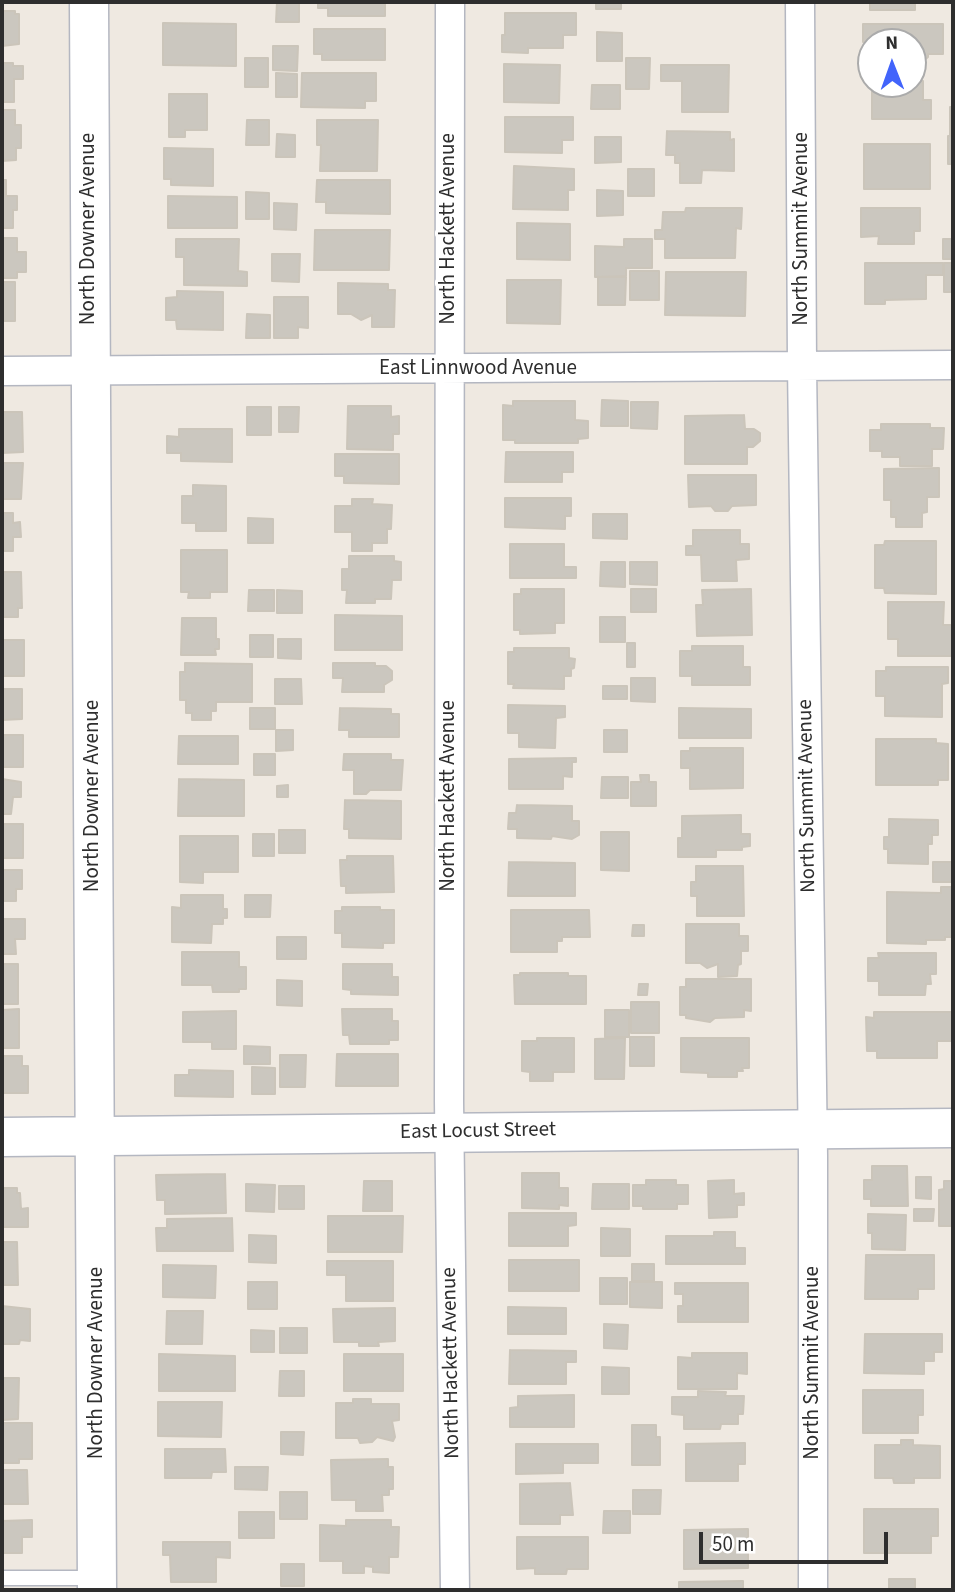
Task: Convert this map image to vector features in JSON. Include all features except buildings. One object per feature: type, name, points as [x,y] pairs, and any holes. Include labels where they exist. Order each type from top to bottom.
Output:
[{"type":"street","name":"North Downer Avenue","points":[[89,2],[97,1584]]},
{"type":"street","name":"North Hackett Avenue","points":[[450,2],[449,1132],[455,1590]]},
{"type":"street","name":"North Summit Avenue","points":[[800,2],[812,1129],[813,1590]]},
{"type":"street","name":"East Linnwood Avenue","points":[[2,371],[953,365]]},
{"type":"street","name":"East Locust Street","points":[[2,1137],[953,1128]]},
{"type":"lane","points":[[2,1578],[97,1584]]}]
